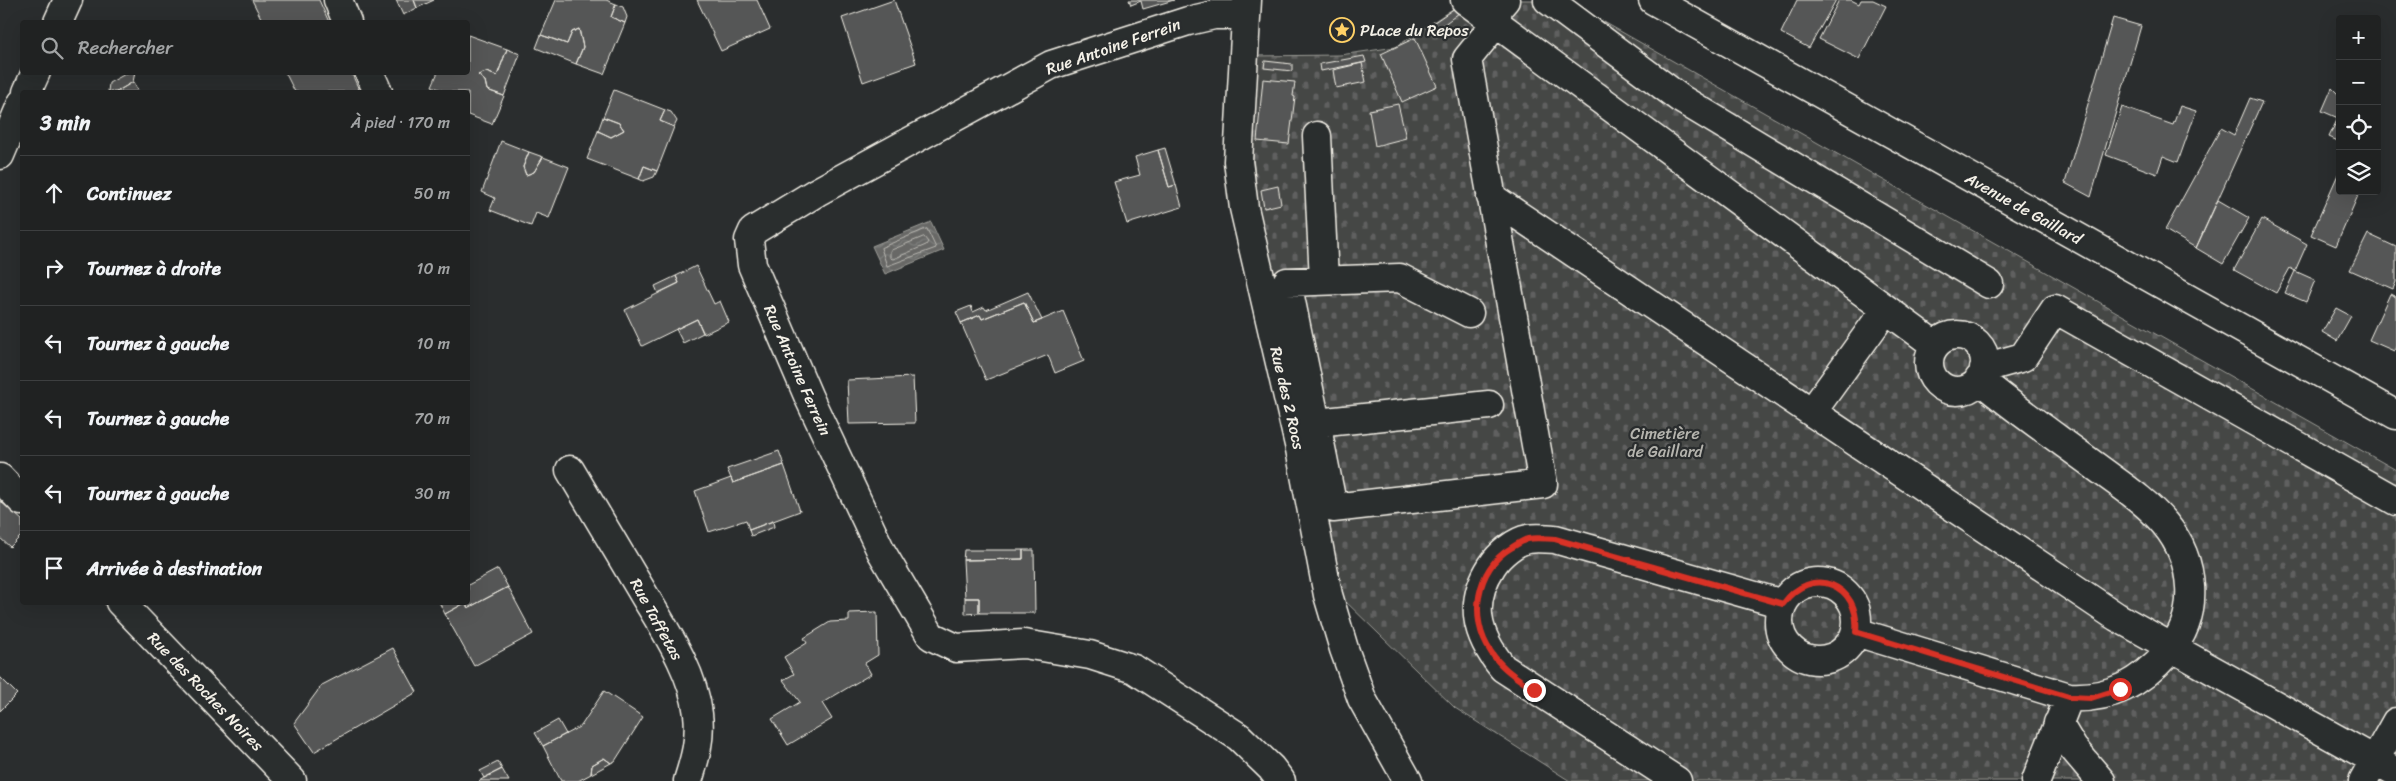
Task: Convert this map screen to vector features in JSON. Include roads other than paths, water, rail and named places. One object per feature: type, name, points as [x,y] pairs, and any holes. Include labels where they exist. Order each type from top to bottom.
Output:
[{"type":"street","points":[[59,20],[68,0]]},
{"type":"street","points":[[338,0],[346,20]]},
{"type":"street","points":[[1465,0],[1500,12],[1935,345]]},
{"type":"street","points":[[1548,0],[1681,99],[1989,284]]},
{"type":"street","name":"Avenue de Gaillard","points":[[1654,0],[2396,415]]},
{"type":"street","name":"Rue Antoine Ferrein","points":[[1247,7],[1188,21],[1051,65],[817,192],[754,231],[749,240],[752,265],[809,398],[880,550],[931,636],[956,648],[1024,644],[1090,655],[1134,669],[1239,737],[1271,768],[1281,781]]},
{"type":"street","name":"Rue des 2 Rocs","points":[[1247,7],[1238,162],[1244,208],[1300,449],[1328,594],[1362,698],[1408,781]]},
{"type":"street","points":[[1470,313],[1400,278],[1287,282],[1333,508],[1542,484],[1467,59],[1500,12]]},
{"type":"street","points":[[28,90],[35,75]]},
{"type":"street","points":[[370,75],[377,90]]},
{"type":"street","points":[[0,155],[20,108]]},
{"type":"street","points":[[1317,136],[1324,280]]},
{"type":"street","points":[[1491,197],[2117,617],[2173,646],[2378,771],[2396,722]]},
{"type":"street","points":[[1812,412],[1886,309]]},
{"type":"street","points":[[1982,374],[1982,351],[1970,338],[1951,335],[1935,345],[1931,354],[1931,372],[1936,381],[1943,387],[1960,391],[1968,388],[1982,374],[2023,357],[2055,309],[2396,501]]},
{"type":"street","points":[[1856,632],[2069,697],[2091,698],[2120,689],[2150,672],[2173,646],[2186,624],[2191,589],[2185,558],[2166,525],[2140,499],[1982,374]]},
{"type":"street","points":[[1316,423],[1489,405]]},
{"type":"street","name":"Rue Taffetas","points":[[570,470],[677,653],[694,691],[698,715],[697,750],[688,781]]},
{"type":"street","points":[[0,478],[20,498]]},
{"type":"street","points":[[1677,781],[1503,668],[1490,651],[1480,630],[1476,603],[1484,578],[1499,555],[1527,539],[1555,539],[1783,604]]},
{"type":"street","points":[[1814,582],[1827,583],[1839,588],[1848,596],[1854,607],[1857,620],[1856,632],[1850,644],[1830,658],[1818,660],[1805,658],[1794,652],[1785,642],[1780,630],[1779,617],[1783,604],[1790,594],[1801,586],[1814,582]]},
{"type":"street","name":"Rue des Roches Noires","points":[[123,605],[292,781]]},
{"type":"street","points":[[2036,781],[2069,697]]},
{"type":"street","points":[[2058,723],[2074,748],[2101,781]]},
{"type":"water","points":[[931,222],[944,250],[885,274],[872,246]]},
{"type":"place","name":"PLace du Repos","points":[[1342,30]]},
{"type":"park label","name":"Cimetière de Gaillard","points":[[1665,442]]}]
